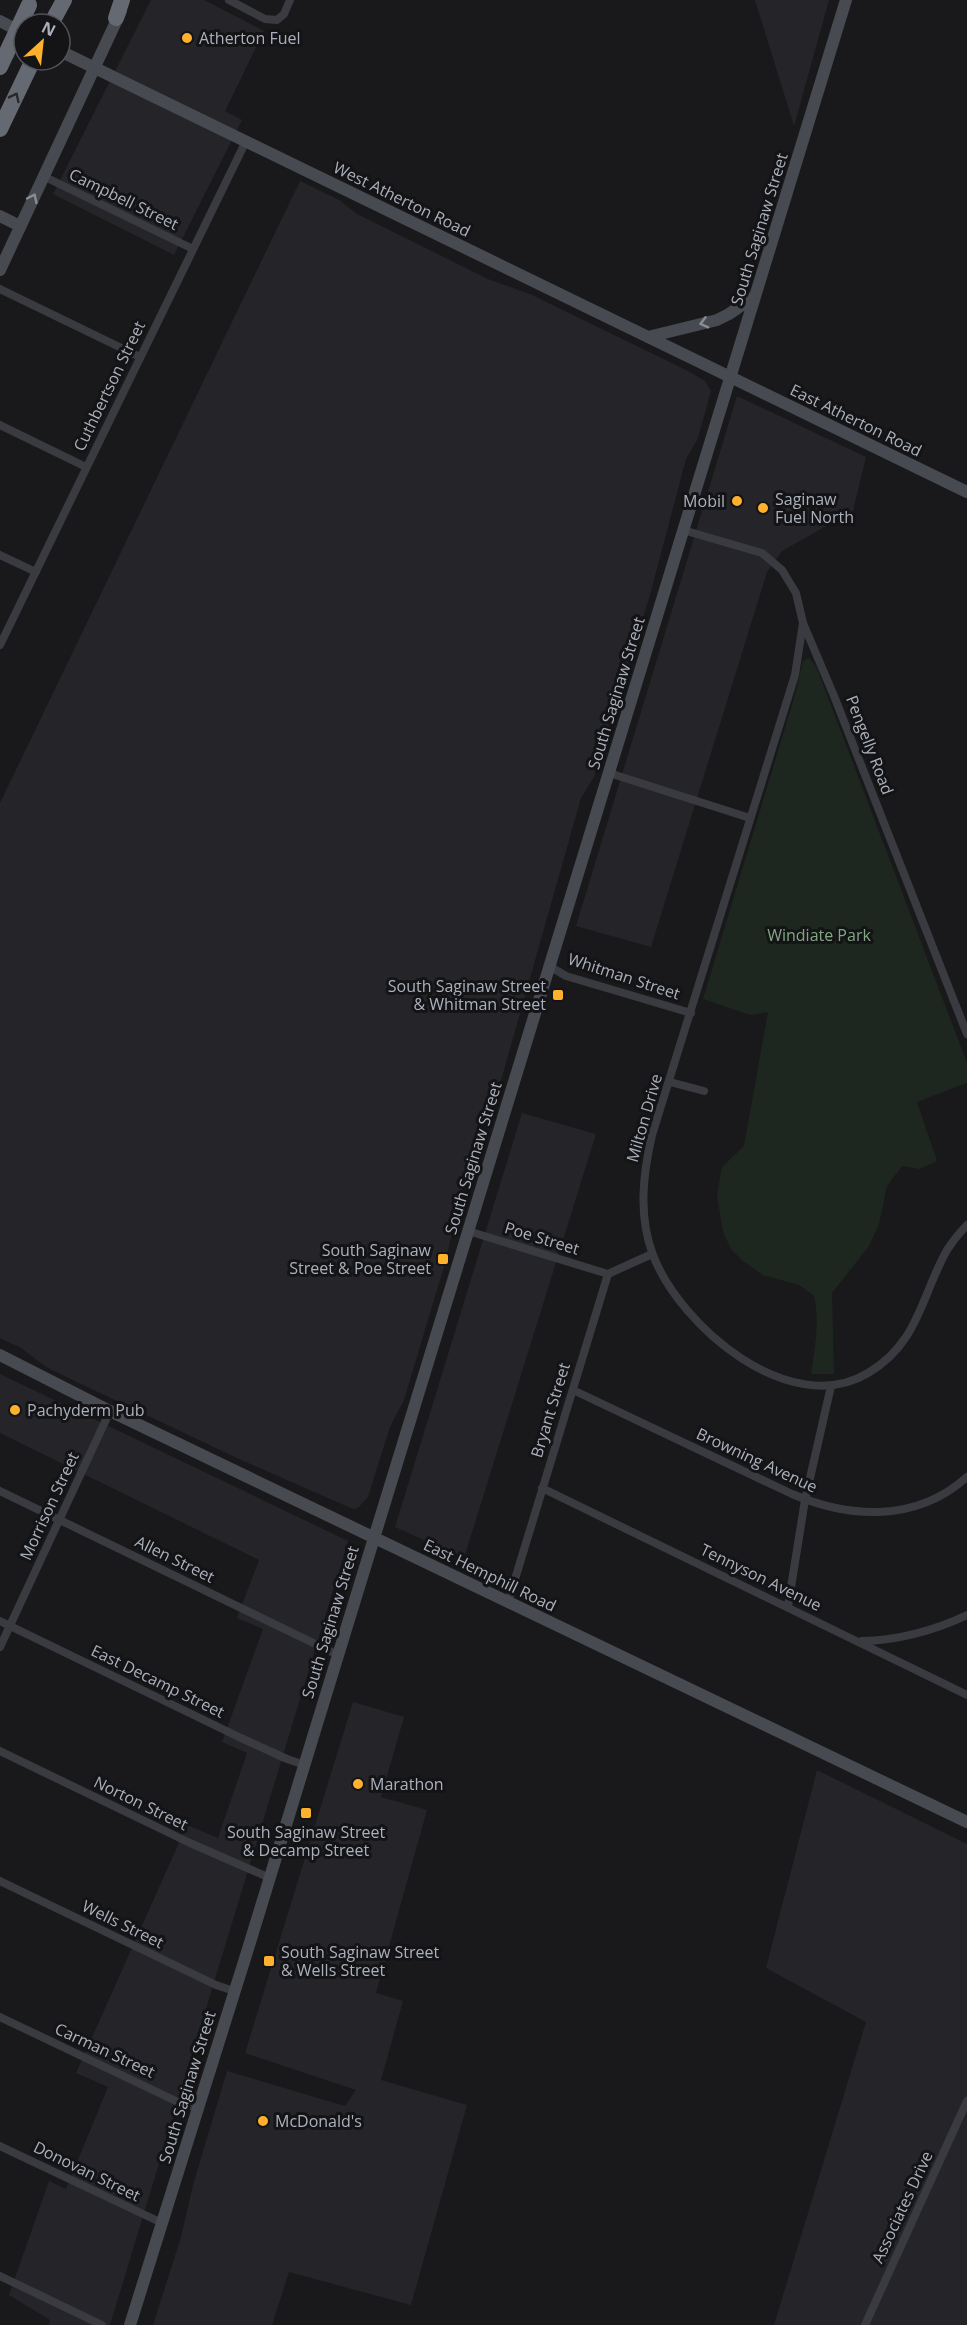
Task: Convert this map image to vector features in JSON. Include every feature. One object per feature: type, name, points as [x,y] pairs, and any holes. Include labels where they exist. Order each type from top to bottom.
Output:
[{"type":"highway","points":[[116,18],[122,0]]},
{"type":"highway","points":[[3,61],[31,3]]},
{"type":"highway","points":[[0,129],[28,72]]},
{"type":"main road","points":[[0,270],[116,18],[128,0]]},
{"type":"main road","name":"South Saginaw Street","points":[[130,2325],[305,1765],[373,1537],[846,0]]},
{"type":"main road","name":"West Atherton Road","points":[[72,57],[730,377]]},
{"type":"main road","points":[[0,216],[20,226]]},
{"type":"main road","points":[[648,337],[717,320],[755,296]]},
{"type":"main road","name":"East Atherton Road","points":[[730,377],[967,492]]},
{"type":"main road","name":"East Hemphill Road","points":[[0,1355],[110,1411],[967,1822]]},
{"type":"street","points":[[228,0],[265,19],[277,20],[284,14],[290,0]]},
{"type":"street","name":"Cuthbertson Street","points":[[0,645],[246,141]]},
{"type":"street","name":"Campbell Street","points":[[43,176],[193,249]]},
{"type":"street","points":[[0,290],[140,357]]},
{"type":"street","points":[[0,425],[86,467]]},
{"type":"street","name":"Pengelly Road","points":[[683,530],[762,553],[782,570],[796,593],[803,623],[967,1034]]},
{"type":"street","points":[[0,555],[36,572]]},
{"type":"street","name":"Milton Drive","points":[[803,623],[795,675],[652,1135],[645,1167],[645,1219],[652,1254],[670,1287],[711,1338],[755,1366],[777,1376],[805,1384],[831,1386],[865,1375],[886,1362],[897,1350],[907,1337],[948,1249],[967,1225]]},
{"type":"street","points":[[609,773],[750,818]]},
{"type":"street","name":"Whitman Street","points":[[549,966],[566,976],[691,1013]]},
{"type":"street","points":[[670,1082],[704,1091]]},
{"type":"street","name":"Poe Street","points":[[468,1231],[608,1274]]},
{"type":"street","points":[[608,1274],[652,1254]]},
{"type":"street","name":"Bryant Street","points":[[508,1602],[608,1274]]},
{"type":"street","points":[[788,1606],[805,1500],[831,1386]]},
{"type":"street","name":"Browning Avenue","points":[[573,1390],[805,1500],[861,1513],[891,1512],[918,1506],[939,1496],[967,1477]]},
{"type":"street","name":"Morrison Street","points":[[0,1647],[110,1411]]},
{"type":"street","name":"Tennyson Avenue","points":[[542,1488],[967,1695]]},
{"type":"street","name":"Allen Street","points":[[0,1491],[338,1655]]},
{"type":"street","points":[[859,1641],[890,1641],[935,1628],[967,1615]]},
{"type":"street","name":"East Decamp Street","points":[[0,1621],[241,1738],[305,1765]]},
{"type":"street","name":"Norton Street","points":[[0,1751],[190,1843],[270,1878]]},
{"type":"street","name":"Wells Street","points":[[0,1881],[216,1985],[234,1991]]},
{"type":"street","name":"Carman Street","points":[[0,2017],[180,2103],[198,2108]]},
{"type":"street","name":"Associates Drive","points":[[865,2325],[967,2101]]},
{"type":"street","name":"Donovan Street","points":[[0,2146],[162,2223]]},
{"type":"street","points":[[0,2276],[102,2325]]},
{"type":"shaded area","points":[[151,0],[204,0],[264,31],[225,111],[242,120],[174,255],[53,194]]},
{"type":"shaded area","points":[[755,0],[829,0],[794,126]]},
{"type":"shaded area","points":[[300,181],[339,200],[357,214],[488,279],[532,295],[688,371],[705,381],[711,391],[698,438],[686,459],[650,595],[594,777],[581,798],[495,1102],[481,1122],[458,1205],[446,1260],[404,1400],[390,1427],[368,1497],[358,1508],[353,1509],[239,1459],[79,1383],[46,1367],[21,1348],[0,1338],[0,803]]},
{"type":"shaded area","points":[[737,396],[866,457],[853,511],[782,551],[767,572],[651,947],[576,926]]},
{"type":"shaded area","points":[[522,1113],[596,1134],[464,1558],[395,1527]]},
{"type":"shaded area","points":[[0,1374],[348,1541],[110,2325],[49,2325],[50,2320],[9,2295],[49,2181],[66,2189],[108,2087],[76,2073],[187,1825],[218,1838],[247,1753],[222,1742],[263,1629],[237,1618],[259,1560],[0,1433]]},
{"type":"shaded area","points":[[353,1702],[404,1717],[381,1797],[427,1810],[376,1993],[403,2001],[381,2080],[467,2105],[411,2305],[289,2272],[272,2325],[153,2325],[181,2237],[193,2185],[227,2071],[345,2106],[356,2090],[245,2053]]},
{"type":"shaded area","points":[[817,1770],[967,1844],[967,2325],[774,2325],[866,2022],[766,1968]]},
{"type":"green space","name":"Windiate Park","points":[[809,658],[816,666],[967,1063],[967,1083],[917,1102],[937,1161],[920,1169],[902,1166],[887,1186],[879,1224],[869,1246],[832,1293],[834,1374],[811,1374],[817,1325],[814,1296],[799,1285],[763,1275],[743,1261],[731,1249],[723,1232],[717,1195],[722,1167],[744,1146],[768,1012],[750,1015],[703,999],[795,695],[803,661]]},
{"type":"place","name":"Atherton Fuel","points":[[187,38]]},
{"type":"place","name":"Mobil","points":[[737,501]]},
{"type":"place","name":"Saginaw Fuel North","points":[[763,508]]},
{"type":"place","name":"South Saginaw Street & Whitman Street","points":[[558,995]]},
{"type":"place","name":"South Saginaw Street & Poe Street","points":[[443,1259]]},
{"type":"place","name":"Pachyderm Pub","points":[[15,1410]]},
{"type":"place","name":"Marathon","points":[[358,1784]]},
{"type":"place","name":"South Saginaw Street & Decamp Street","points":[[306,1813]]},
{"type":"place","name":"South Saginaw Street & Wells Street","points":[[269,1961]]},
{"type":"place","name":"McDonald's","points":[[263,2121]]}]
